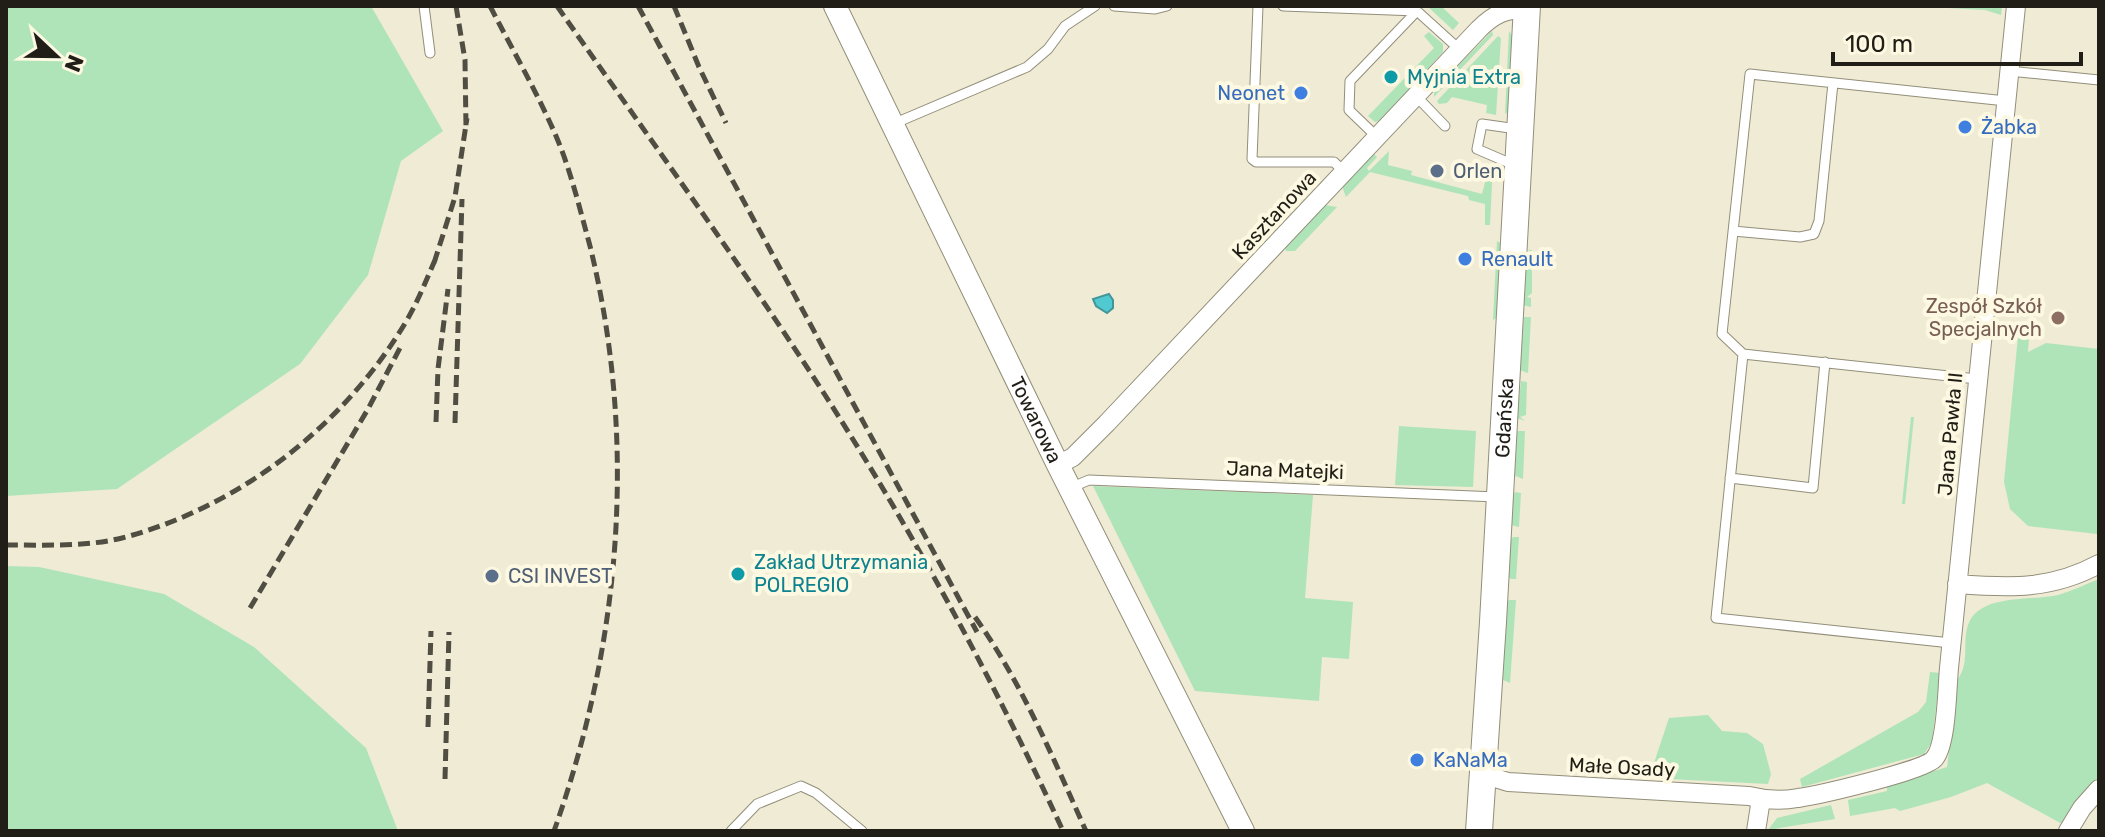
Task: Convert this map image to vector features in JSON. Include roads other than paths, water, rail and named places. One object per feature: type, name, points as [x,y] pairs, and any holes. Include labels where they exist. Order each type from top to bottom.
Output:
[{"type":"main road","name":"Gdańska","points":[[1479,831],[1527,8]]},
{"type":"street","name":"Towarowa","points":[[835,6],[1058,465],[1243,831]]},
{"type":"street","name":"Jana Pawła II","points":[[1925,765],[1936,758],[1941,741],[2016,6]]},
{"type":"street","name":"Kasztanowa","points":[[1058,465],[1073,457],[1118,412],[1459,49],[1492,17],[1527,8]]},
{"type":"street","points":[[1957,584],[2025,588],[2060,580],[2099,564]]},
{"type":"street","name":"Małe Osady","points":[[1482,774],[1508,782],[1766,799],[1798,798],[1925,765]]},
{"type":"street","points":[[2068,831],[2099,789]]},
{"type":"street","points":[[1756,831],[1766,799]]},
{"type":"lane","points":[[424,6],[430,53]]},
{"type":"lane","points":[[893,124],[1027,67],[1048,49],[1065,26],[1095,6]]},
{"type":"lane","points":[[1114,6],[1155,9],[1167,6]]},
{"type":"lane","points":[[1258,6],[1252,159],[1256,162],[1334,162],[1344,172]]},
{"type":"lane","points":[[1283,6],[1417,11],[1459,49]]},
{"type":"lane","points":[[1377,137],[1349,110],[1350,81],[1417,11]]},
{"type":"lane","points":[[2009,71],[2099,80]]},
{"type":"lane","points":[[1977,379],[1743,354],[1722,334],[1750,74],[2006,101]]},
{"type":"lane","points":[[1733,231],[1800,237],[1814,234],[1819,221],[1833,83]]},
{"type":"lane","points":[[1416,96],[1445,126]]},
{"type":"lane","points":[[1518,165],[1507,164],[1477,149],[1475,135],[1482,124],[1520,130]]},
{"type":"lane","points":[[1743,354],[1716,618],[1951,643]]},
{"type":"lane","points":[[1730,478],[1813,488],[1825,362]]},
{"type":"lane","name":"Jana Matejki","points":[[1070,488],[1089,480],[1500,497]]},
{"type":"lane","points":[[731,831],[757,804],[801,786],[816,793],[862,831]]},
{"type":"water","points":[[1109,294],[1113,308],[1107,313],[1096,306],[1093,299]]},
{"type":"railway","points":[[456,6],[465,60],[466,127]]},
{"type":"railway","points":[[490,6],[549,120],[571,177],[590,246],[605,319],[614,393],[617,467],[615,541],[607,615],[595,688],[577,760],[554,831]]},
{"type":"railway","points":[[557,6],[760,297],[858,447],[952,609],[1063,831]]},
{"type":"railway","points":[[638,6],[977,632]]},
{"type":"railway","points":[[674,6],[726,123]]},
{"type":"railway","points":[[434,263],[455,197],[467,118]]},
{"type":"railway","points":[[455,423],[462,199]]},
{"type":"railway","points":[[6,545],[79,544],[122,538],[208,506],[248,483],[286,457],[353,394],[407,320],[438,253]]},
{"type":"railway","points":[[436,422],[438,369],[448,289]]},
{"type":"railway","points":[[250,608],[368,409],[400,348]]},
{"type":"railway","points":[[975,617],[1022,694],[1086,831]]},
{"type":"railway","points":[[428,727],[431,631]]},
{"type":"railway","points":[[445,779],[449,632]]},
{"type":"place","name":"Myjnia Extra","points":[[1391,77]]},
{"type":"place","name":"Neonet","points":[[1301,93]]},
{"type":"place","name":"Żabka","points":[[1965,127]]},
{"type":"place","name":"Orlen","points":[[1437,171]]},
{"type":"place","name":"Renault","points":[[1465,259]]},
{"type":"place","name":"Zespół Szkół Specjalnych","points":[[2058,318]]},
{"type":"place","name":"Zakład Utrzymania POLREGIO","points":[[738,574]]},
{"type":"place","name":"CSI INVEST","points":[[492,576]]},
{"type":"place","name":"KaNaMa","points":[[1417,760]]}]
